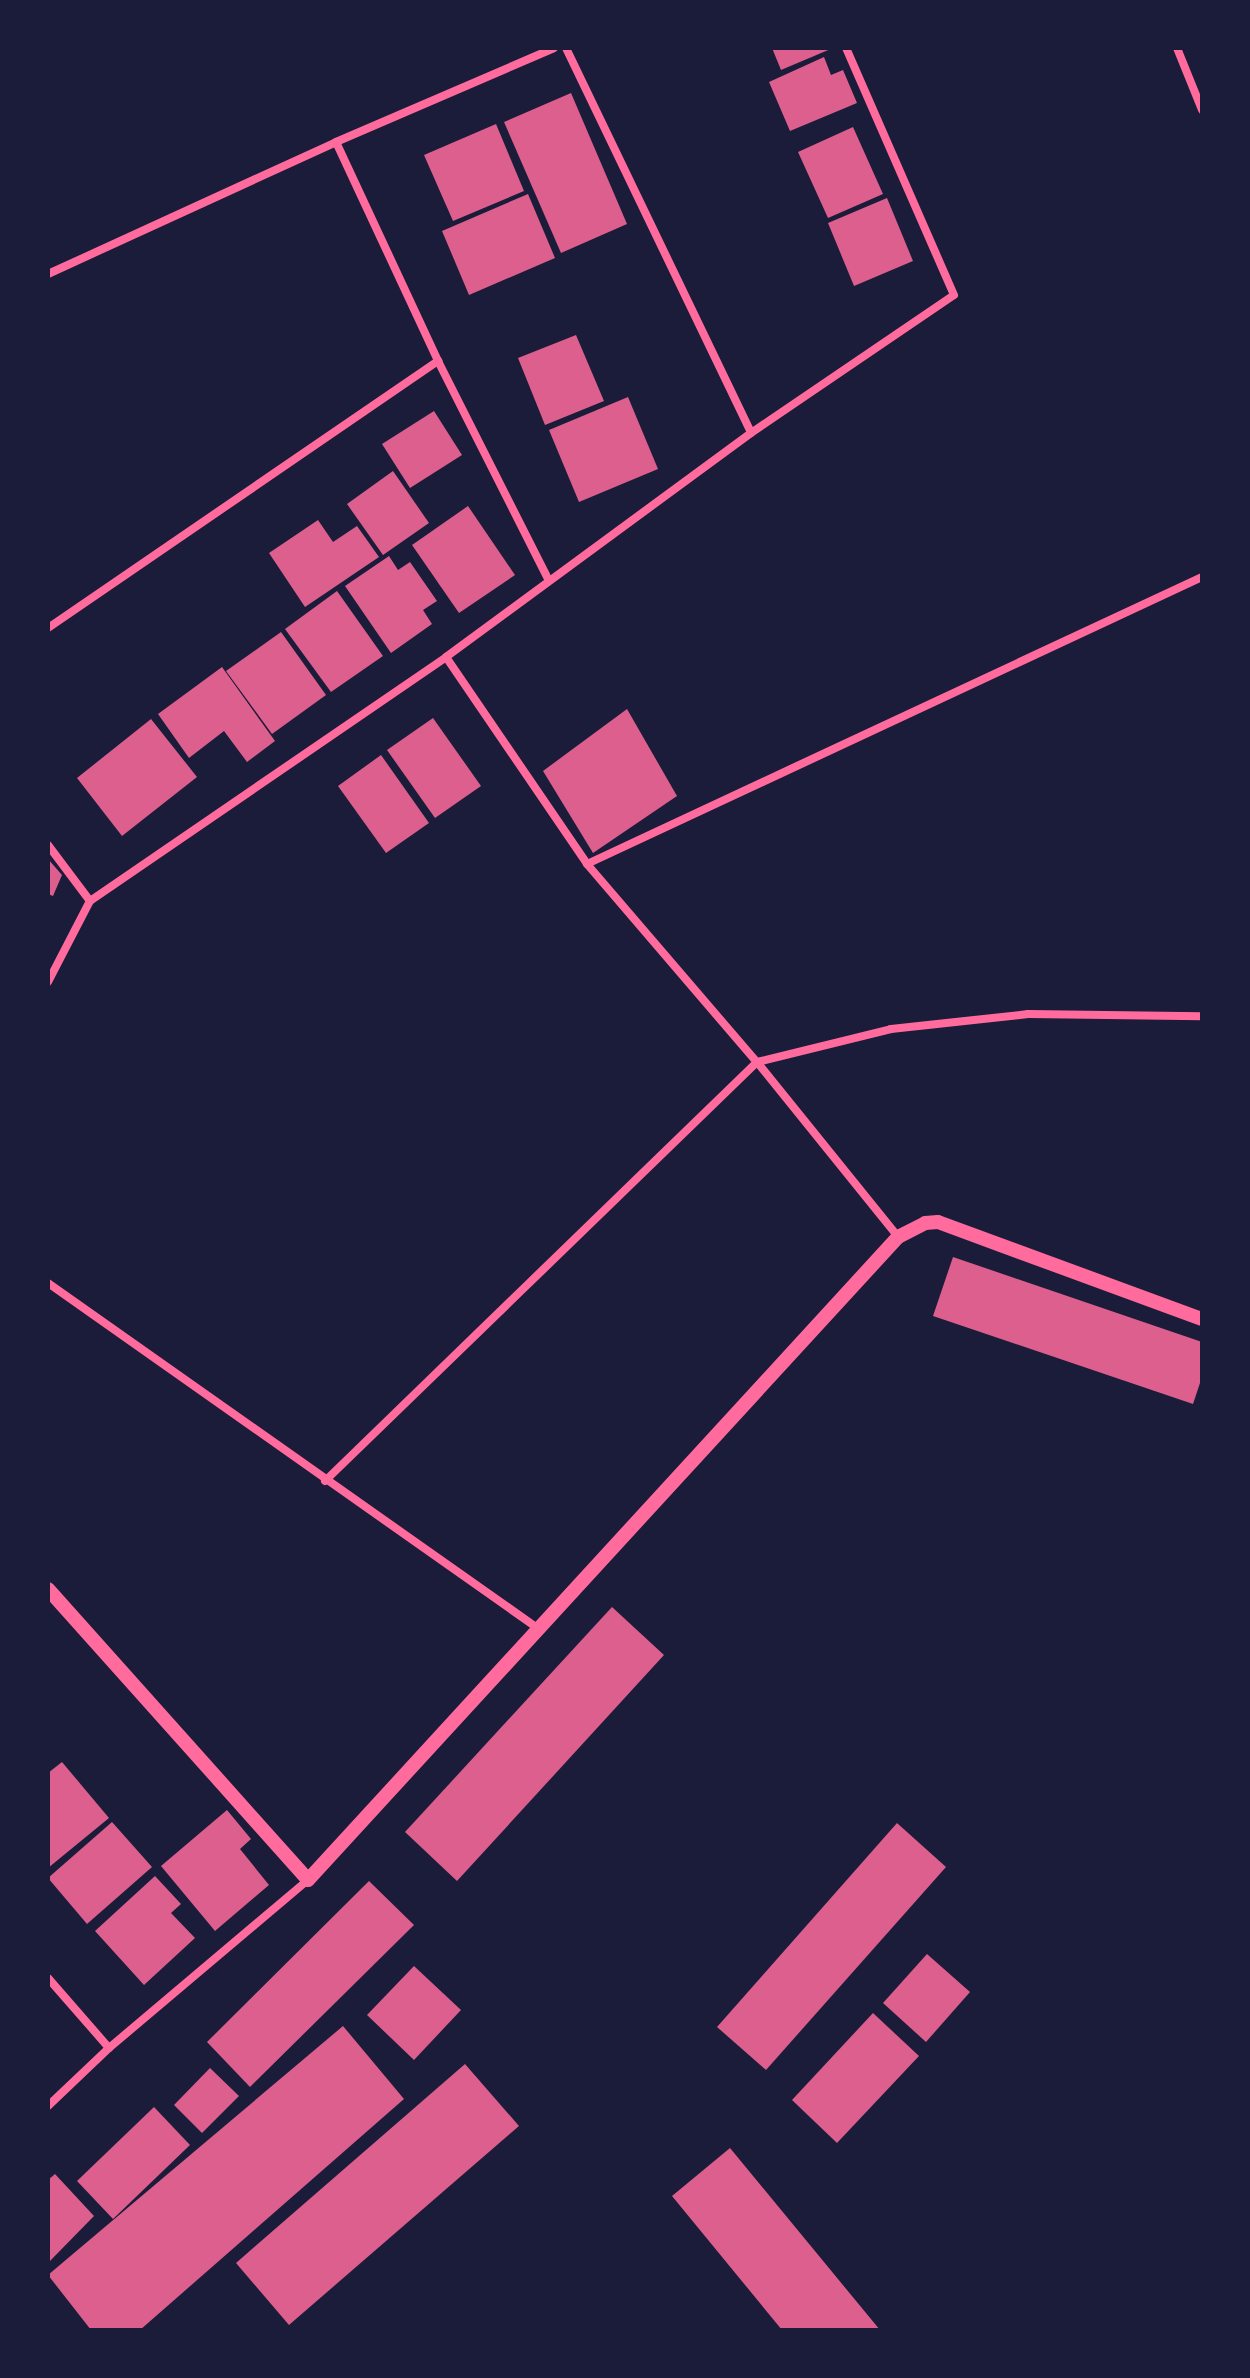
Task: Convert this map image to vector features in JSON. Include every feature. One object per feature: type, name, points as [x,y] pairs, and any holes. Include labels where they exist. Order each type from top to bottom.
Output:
[{"type":"street","points":[[48,274],[336,142],[554,48]]},
{"type":"street","points":[[566,48],[751,433]]},
{"type":"street","points":[[48,982],[90,901],[446,657],[751,433],[954,295],[846,48]]},
{"type":"street","points":[[1177,48],[1202,110]]},
{"type":"street","points":[[336,142],[438,361],[549,581]]},
{"type":"street","points":[[48,628],[438,361]]},
{"type":"street","points":[[587,864],[1202,577]]},
{"type":"street","points":[[446,657],[587,864],[757,1062],[898,1237]]},
{"type":"street","points":[[48,845],[90,901]]},
{"type":"street","points":[[325,1481],[757,1062],[891,1029],[1028,1014],[1202,1016]]},
{"type":"street","points":[[48,2106],[109,2048],[308,1880],[536,1627],[898,1237],[925,1223],[938,1222],[1202,1319]]},
{"type":"street","points":[[48,1283],[536,1627]]},
{"type":"street","points":[[48,1589],[308,1880]]},
{"type":"street","points":[[48,1978],[109,2048]]},
{"type":"building","points":[[772,48],[833,48],[781,70]]},
{"type":"building","points":[[824,57],[831,75],[843,70],[857,103],[790,131],[769,82]]},
{"type":"building","points":[[571,93],[627,224],[561,253],[504,122]]},
{"type":"building","points":[[496,124],[524,191],[453,221],[424,155]]},
{"type":"building","points":[[853,127],[883,194],[828,218],[798,152]]},
{"type":"building","points":[[528,194],[555,258],[469,295],[442,231]]},
{"type":"building","points":[[887,198],[913,261],[854,286],[828,223]]},
{"type":"building","points":[[576,335],[604,401],[545,425],[518,358]]},
{"type":"building","points":[[628,397],[658,469],[579,502],[549,430]]},
{"type":"building","points":[[434,411],[462,455],[410,488],[382,444]]},
{"type":"building","points":[[393,471],[429,523],[383,555],[347,504]]},
{"type":"building","points":[[468,506],[515,575],[459,613],[412,545]]},
{"type":"building","points":[[318,520],[333,542],[357,526],[379,557],[305,607],[269,553]]},
{"type":"building","points":[[389,556],[398,570],[410,562],[437,601],[423,610],[432,624],[391,653],[345,586]]},
{"type":"building","points":[[337,591],[383,656],[331,692],[285,629]]},
{"type":"building","points":[[281,632],[326,695],[272,734],[226,671]]},
{"type":"building","points":[[222,667],[275,741],[247,762],[224,731],[189,758],[158,714]]},
{"type":"building","points":[[627,709],[677,796],[593,853],[543,771]]},
{"type":"building","points":[[433,718],[481,786],[435,818],[387,750]]},
{"type":"building","points":[[151,719],[197,777],[122,836],[77,778]]},
{"type":"building","points":[[381,755],[429,823],[386,853],[338,786]]},
{"type":"building","points":[[48,859],[62,875],[53,896],[48,894]]},
{"type":"building","points":[[953,1257],[1202,1342],[1202,1377],[1193,1404],[933,1316]]},
{"type":"building","points":[[612,1607],[664,1655],[457,1881],[405,1832]]},
{"type":"building","points":[[62,1762],[109,1818],[48,1868],[48,1773]]},
{"type":"building","points":[[227,1810],[251,1839],[240,1849],[269,1885],[215,1931],[161,1866]]},
{"type":"building","points":[[112,1822],[152,1867],[87,1924],[48,1878]]},
{"type":"building","points":[[897,1823],[946,1867],[766,2070],[717,2027]]},
{"type":"building","points":[[155,1876],[181,1904],[171,1913],[195,1938],[144,1985],[95,1931]]},
{"type":"building","points":[[369,1881],[414,1925],[250,2087],[207,2042]]},
{"type":"building","points":[[927,1954],[970,1992],[926,2042],[883,2003]]},
{"type":"building","points":[[414,1966],[461,2010],[414,2060],[367,2015]]},
{"type":"building","points":[[873,2013],[919,2056],[837,2143],[792,2100]]},
{"type":"building","points":[[343,2026],[404,2099],[140,2330],[91,2330],[48,2275]]},
{"type":"building","points":[[465,2064],[519,2126],[289,2325],[236,2263]]},
{"type":"building","points":[[210,2068],[239,2096],[202,2133],[174,2105]]},
{"type":"building","points":[[154,2107],[190,2145],[113,2219],[77,2181]]},
{"type":"building","points":[[730,2148],[880,2330],[782,2330],[672,2196]]},
{"type":"building","points":[[55,2174],[94,2216],[48,2263],[48,2180]]}]
